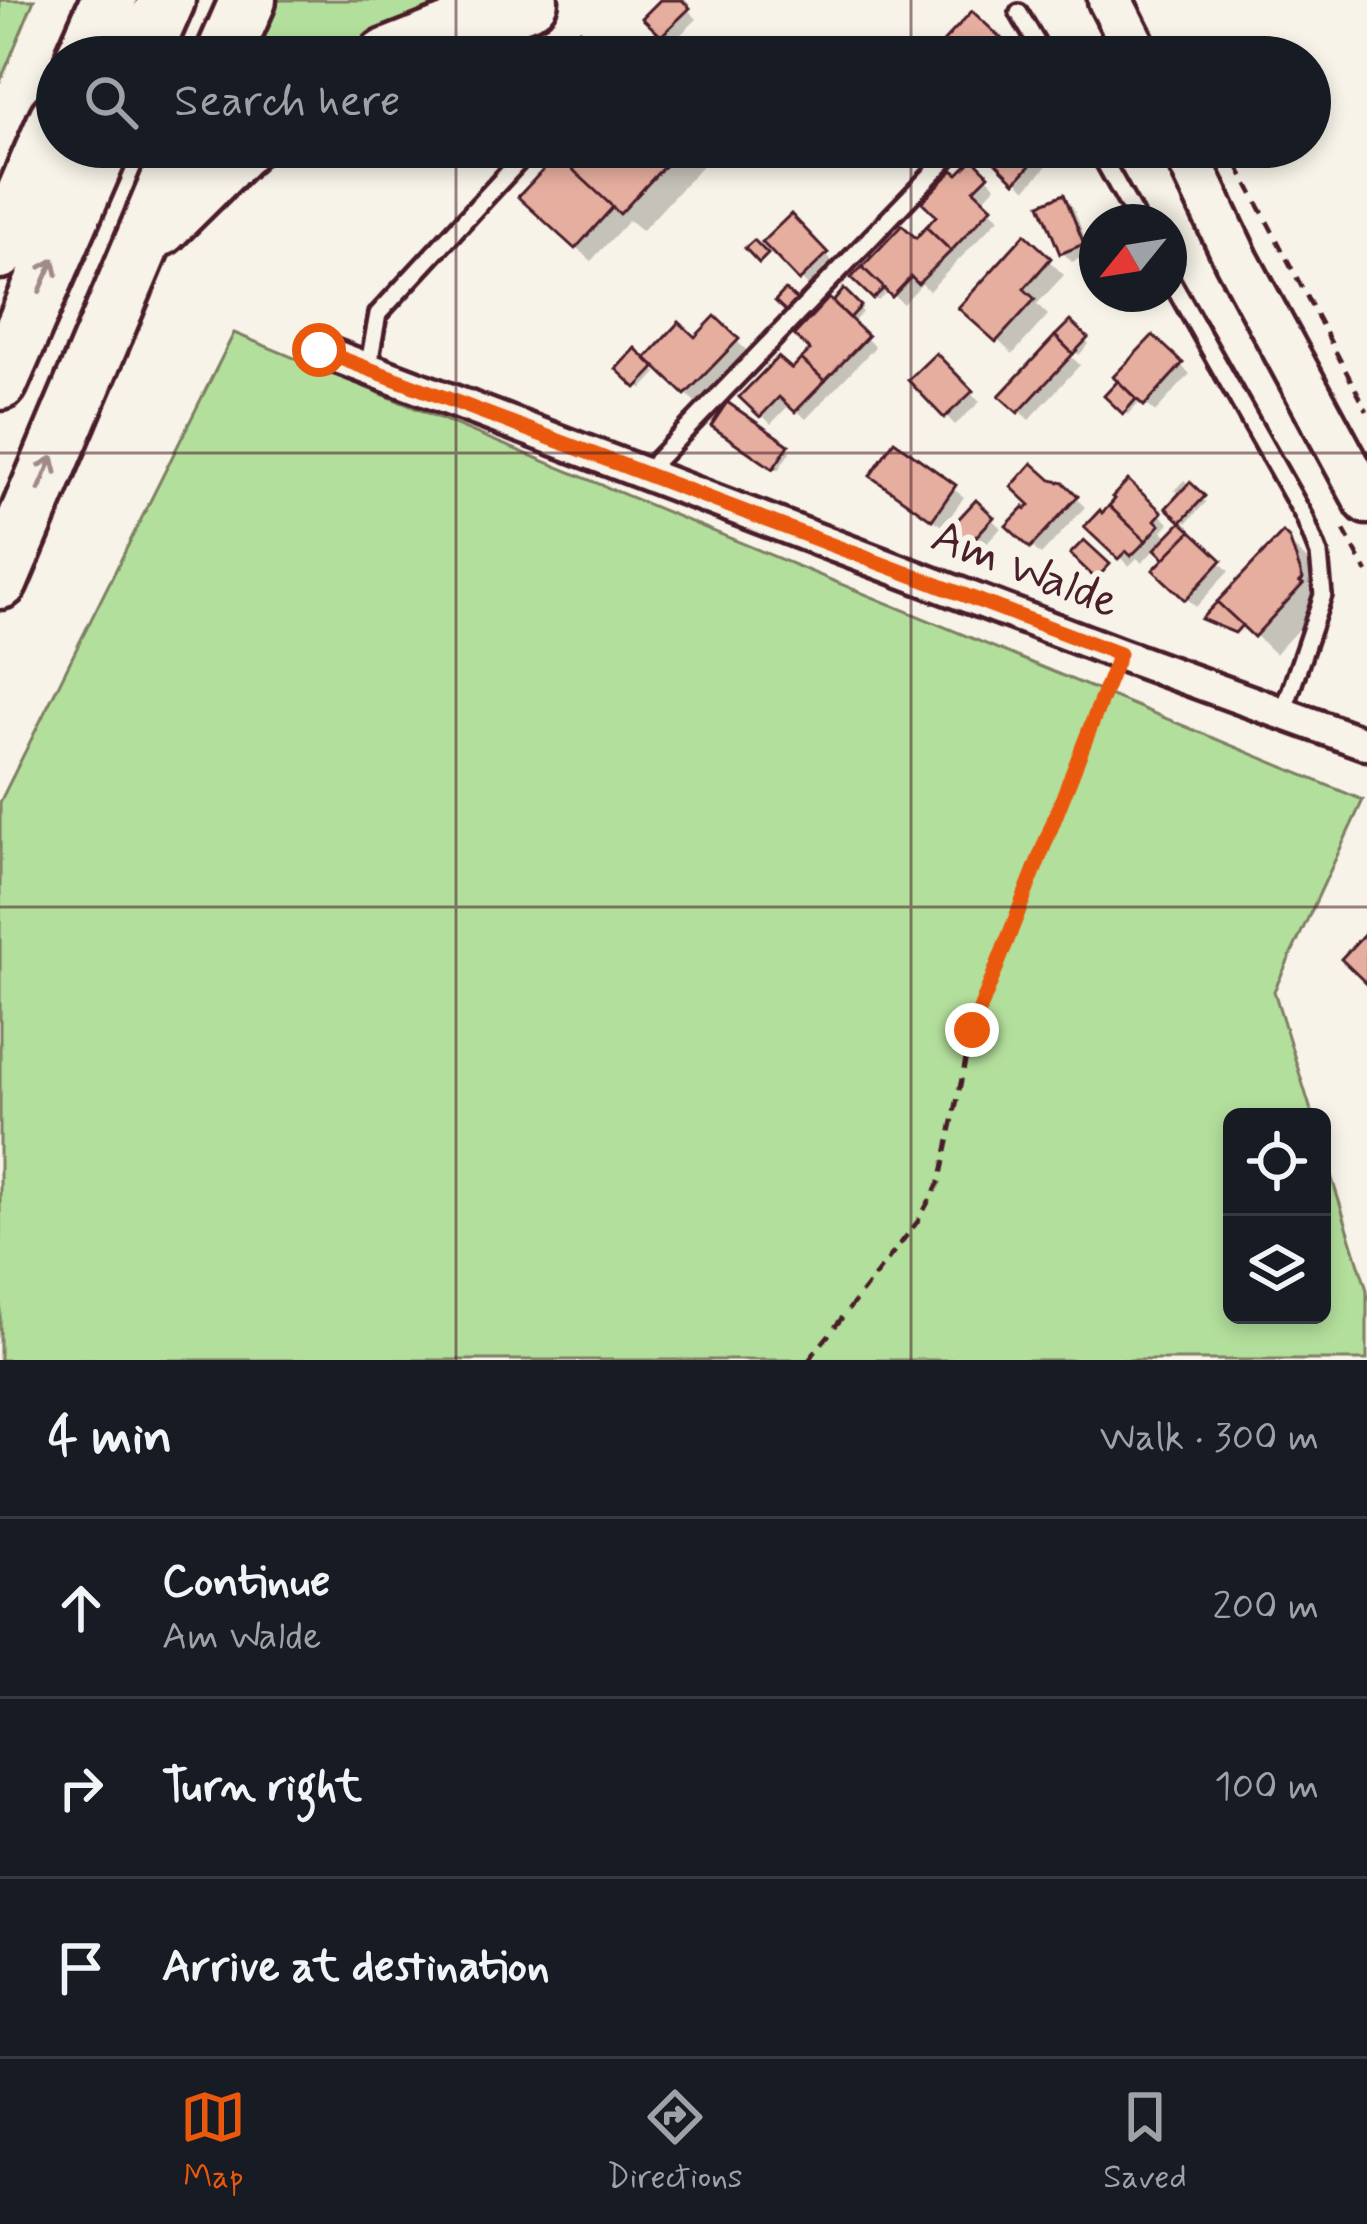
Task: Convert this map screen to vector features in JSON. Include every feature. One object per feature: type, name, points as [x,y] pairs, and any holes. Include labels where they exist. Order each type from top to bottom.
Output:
[{"type":"highway","points":[[93,36],[109,0]]},
{"type":"highway","points":[[151,36],[167,0]]},
{"type":"highway","points":[[232,36],[248,0]]},
{"type":"highway","points":[[439,36],[530,0]]},
{"type":"highway","points":[[0,251],[36,168]]},
{"type":"highway","points":[[0,382],[93,168]]},
{"type":"highway","points":[[0,581],[174,168]]},
{"type":"highway","points":[[137,251],[221,168]]},
{"type":"main road","points":[[1110,0],[1128,36]]},
{"type":"main road","points":[[1193,168],[1367,502]]},
{"type":"street","name":"Am Walde","points":[[319,350],[1367,744]]},
{"type":"lane","points":[[1019,13],[1033,36]]},
{"type":"lane","points":[[368,369],[379,314],[513,168]]},
{"type":"lane","points":[[652,476],[656,461],[938,168]]},
{"type":"lane","points":[[1108,168],[1128,204]]},
{"type":"lane","points":[[1187,309],[1304,516],[1319,554],[1323,595],[1283,712]]},
{"type":"path","points":[[1239,168],[1367,411]]},
{"type":"path","points":[[809,1360],[918,1221],[940,1181],[972,1030],[1119,654]]},
{"type":"green space","points":[[0,0],[34,0],[0,82]]},
{"type":"green space","points":[[269,0],[498,0],[400,36],[253,36]]},
{"type":"green space","points":[[234,333],[1363,800],[1274,991],[1310,1108],[1223,1108],[1223,1324],[1331,1324],[1331,1176],[1367,1290],[1367,1360],[0,1360],[0,802]]},
{"type":"building","points":[[660,0],[682,0],[690,8],[661,36],[642,18]]},
{"type":"building","points":[[972,11],[999,36],[949,36]]},
{"type":"building","points":[[545,168],[571,168],[613,207],[575,249],[518,197]]},
{"type":"building","points":[[570,168],[663,168],[620,214]]},
{"type":"building","points":[[964,168],[982,168],[989,175],[974,190],[992,207],[951,251],[926,227],[936,216],[922,202],[953,170],[958,174]]},
{"type":"building","points":[[1001,168],[1028,168],[1015,182]]},
{"type":"building","points":[[1064,194],[1079,232],[1079,246],[1060,254],[1040,204]]},
{"type":"building","points":[[791,214],[828,253],[799,281],[762,242]]},
{"type":"building","points":[[902,225],[916,238],[926,227],[951,251],[918,284],[911,277],[892,297],[862,267]]},
{"type":"building","points":[[1025,234],[1051,258],[1024,289],[1035,299],[996,342],[958,308]]},
{"type":"building","points":[[754,240],[768,254],[759,263],[745,248]]},
{"type":"building","points":[[862,267],[884,288],[873,299],[851,278]]},
{"type":"building","points":[[844,289],[861,306],[850,318],[833,302]]},
{"type":"building","points":[[785,290],[797,300],[787,312],[775,301]]},
{"type":"building","points":[[829,298],[868,336],[825,381],[801,359],[810,350],[794,335]]},
{"type":"building","points":[[715,316],[739,339],[685,395],[646,358],[679,322],[695,337]]},
{"type":"building","points":[[1070,321],[1088,338],[1073,354],[1055,336]]},
{"type":"building","points":[[1153,335],[1183,363],[1144,406],[1113,377]]},
{"type":"building","points":[[1055,336],[1073,354],[1018,413],[999,396]]},
{"type":"building","points":[[635,348],[655,368],[636,388],[616,369]]},
{"type":"building","points":[[936,353],[973,391],[944,418],[908,380]]},
{"type":"building","points":[[778,357],[792,369],[801,359],[825,381],[795,412],[779,397],[760,417],[739,397]]},
{"type":"building","points":[[1118,381],[1136,399],[1123,414],[1104,396]]},
{"type":"building","points":[[727,402],[789,445],[773,469],[711,426]]},
{"type":"building","points":[[894,441],[956,485],[932,520],[870,476]]},
{"type":"building","points":[[1032,463],[1078,496],[1030,548],[1006,526],[1030,505],[1011,487]]},
{"type":"building","points":[[1128,480],[1162,512],[1155,520],[1160,525],[1146,541],[1109,506]]},
{"type":"building","points":[[1190,482],[1205,496],[1181,522],[1166,508]]},
{"type":"building","points":[[976,500],[994,517],[969,544],[951,527]]},
{"type":"building","points":[[1109,506],[1146,541],[1131,556],[1126,551],[1118,559],[1084,527]]},
{"type":"building","points":[[1181,522],[1191,531],[1165,559],[1155,549]]},
{"type":"building","points":[[1191,531],[1222,560],[1185,600],[1153,570]]},
{"type":"building","points":[[1283,532],[1303,584],[1254,637],[1217,602]]},
{"type":"building","points":[[1084,540],[1110,564],[1096,579],[1070,554]]},
{"type":"building","points":[[1217,602],[1242,625],[1235,633],[1201,619]]},
{"type":"building","points":[[1367,935],[1367,984],[1341,959]]},
{"type":"route","points":[[319,350],[1119,654],[972,1030]]}]
